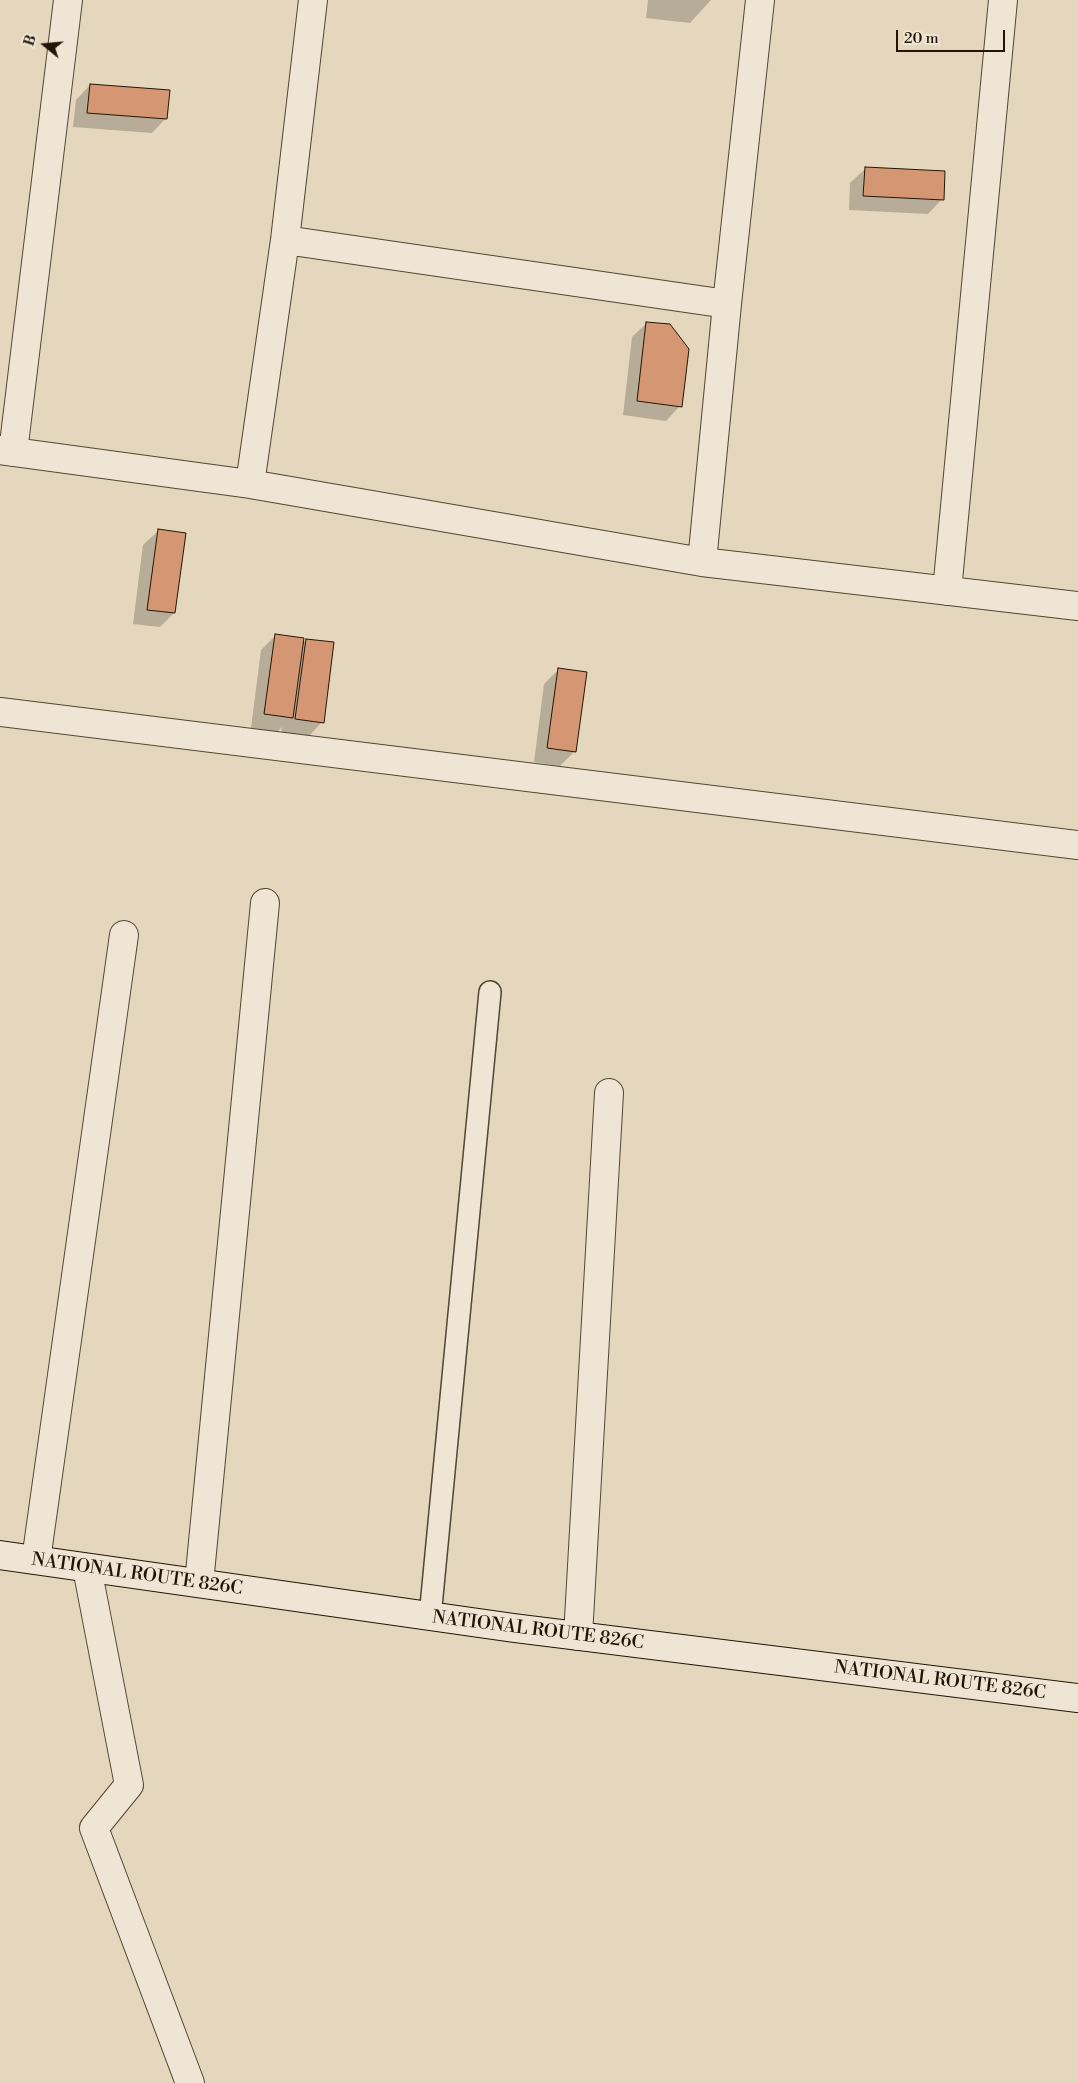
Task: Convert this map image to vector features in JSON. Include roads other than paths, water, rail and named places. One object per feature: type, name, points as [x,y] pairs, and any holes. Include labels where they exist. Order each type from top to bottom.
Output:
[{"type":"street","points":[[68,0],[6,451],[250,484],[702,562],[1078,606]]},
{"type":"street","points":[[250,484],[285,240],[313,0]]},
{"type":"street","points":[[702,562],[727,304],[760,0]]},
{"type":"street","points":[[947,591],[1003,0]]},
{"type":"street","points":[[285,240],[727,304]]},
{"type":"street","points":[[0,712],[1078,845]]},
{"type":"street","points":[[199,1583],[265,903]]},
{"type":"street","points":[[36,1560],[124,935]]},
{"type":"street","points":[[578,1636],[608,1094]]},
{"type":"street","name":"NATIONAL ROUTE 826C","points":[[0,1555],[430,1617],[1078,1698]]},
{"type":"street","points":[[87,1568],[129,1785],[94,1828],[190,2083]]},
{"type":"lane","points":[[430,1617],[490,992]]}]
